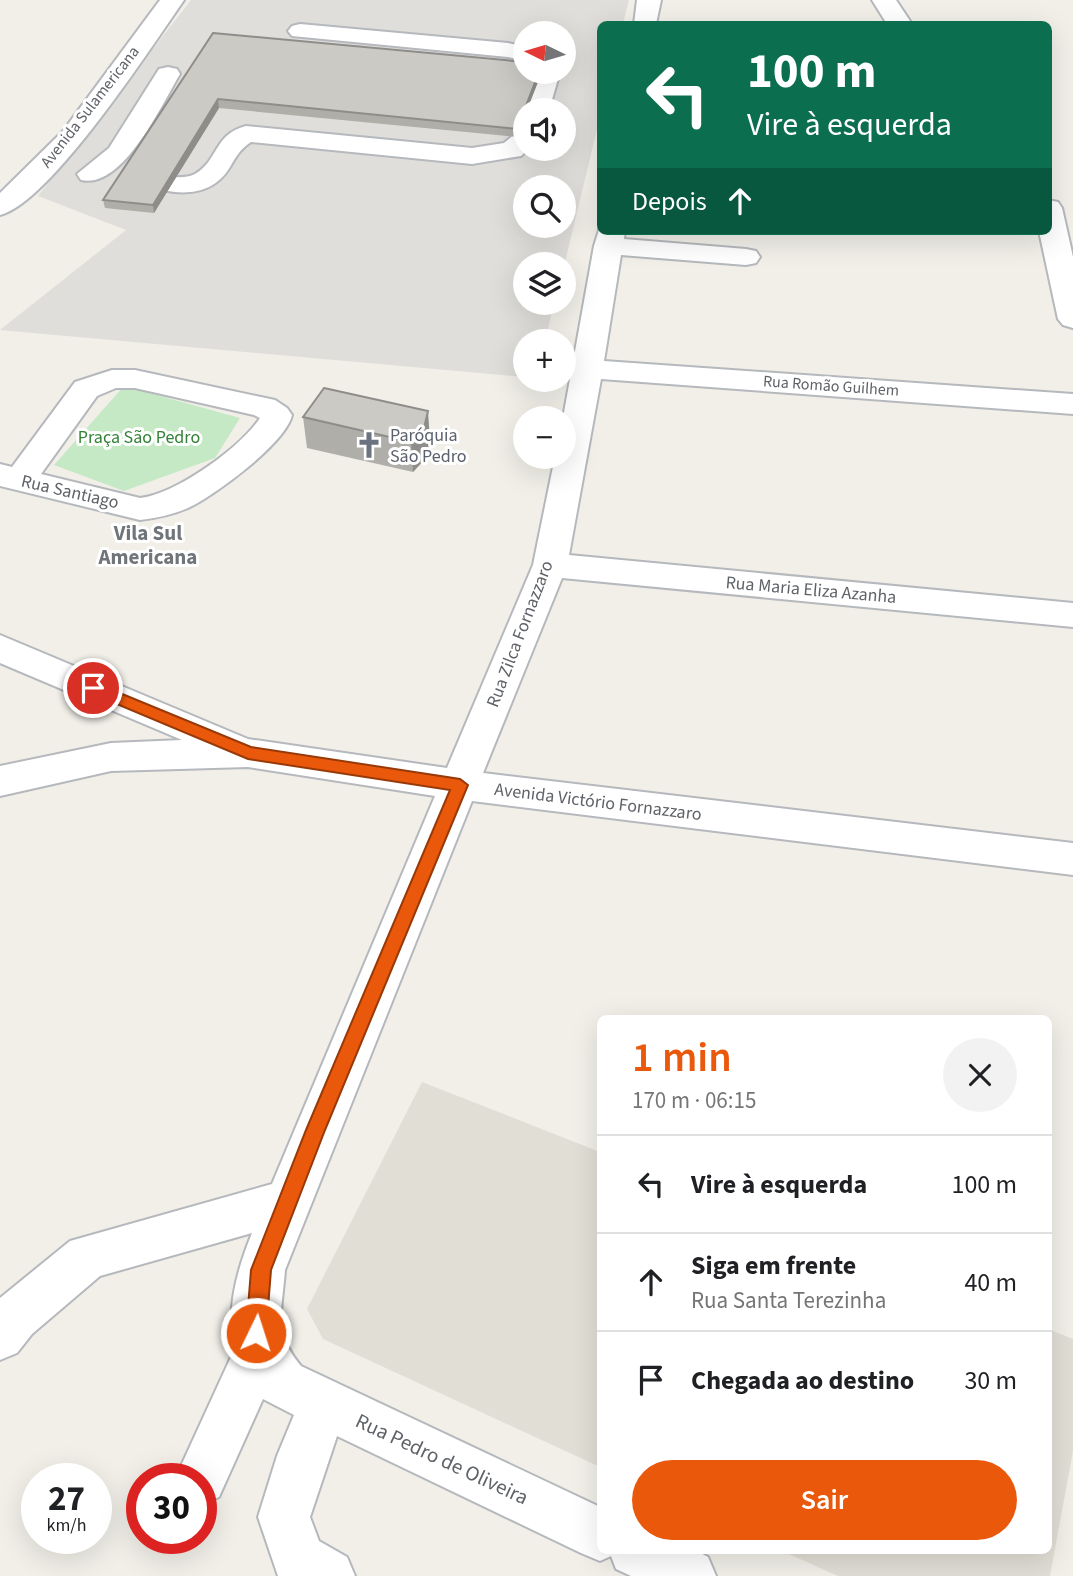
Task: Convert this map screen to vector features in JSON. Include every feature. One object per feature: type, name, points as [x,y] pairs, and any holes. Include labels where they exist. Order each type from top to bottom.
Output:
[{"type":"street","name":"Avenida Sulamericana","points":[[0,207],[44,167],[79,126],[172,0]]},
{"type":"street","points":[[646,21],[649,0]]},
{"type":"street","points":[[884,0],[897,21]]},
{"type":"street","points":[[300,31],[513,51]]},
{"type":"street","points":[[90,174],[119,153],[168,74]]},
{"type":"street","points":[[172,184],[185,186],[212,176],[235,138],[246,134],[472,156],[513,149]]},
{"type":"street","points":[[44,167],[125,179]]},
{"type":"street","points":[[1052,202],[1073,203]]},
{"type":"street","points":[[1052,226],[1073,319]]},
{"type":"street","points":[[610,238],[746,257]]},
{"type":"street","name":"Rua Zilca Fornazzaro","points":[[289,1379],[256,1333],[261,1270],[550,565],[610,238]]},
{"type":"street","name":"Rua Romão Guilhem","points":[[588,369],[1073,404]]},
{"type":"street","name":"Rua Santiago","points":[[112,379],[135,379],[264,407],[276,415],[274,424],[231,466],[206,483],[158,508],[141,509],[10,478],[86,388],[112,379]]},
{"type":"street","name":"Rua Maria Eliza Azanha","points":[[550,565],[1073,615]]},
{"type":"street","points":[[0,648],[248,753]]},
{"type":"street","name":"Avenida Victório Fornazzaro","points":[[0,781],[111,757],[248,753],[460,785],[1073,859]]},
{"type":"street","points":[[0,1336],[15,1317],[87,1257],[288,1201]]},
{"type":"street","points":[[215,1463],[289,1379]]},
{"type":"street","points":[[289,1379],[303,1456],[284,1517],[298,1559],[328,1576]]},
{"type":"street","name":"Rua Pedro de Oliveira","points":[[289,1379],[597,1533]]},
{"type":"street","points":[[643,1554],[689,1576]]},
{"type":"shaded area","points":[[191,0],[629,0],[624,21],[597,21],[597,129],[576,216],[576,175],[513,175],[513,238],[571,238],[567,252],[513,252],[513,315],[551,315],[548,329],[513,329],[513,376],[0,330],[126,230],[38,196]]},
{"type":"shaded area","points":[[422,1082],[597,1151],[597,1466],[323,1339],[307,1309]]},
{"type":"shaded area","points":[[1052,1331],[1073,1339],[1073,1451],[1050,1576],[838,1576],[789,1554],[1052,1554]]},
{"type":"green space","name":"Praça São Pedro","points":[[124,386],[240,418],[215,458],[124,491],[54,465]]},
{"type":"building","points":[[213,33],[513,61],[513,84],[534,84],[529,98],[513,98],[513,129],[218,99],[153,205],[103,200]]},
{"type":"building","points":[[324,388],[428,411],[424,428],[411,442],[303,417]]},
{"type":"place","name":"Paróquia São Pedro","points":[[369,445]]},
{"type":"district","name":"Vila Sul Americana","points":[[148,545]]},
{"type":"route","points":[[93,688],[248,753],[460,785],[316,1130],[261,1270],[256,1333]]}]
